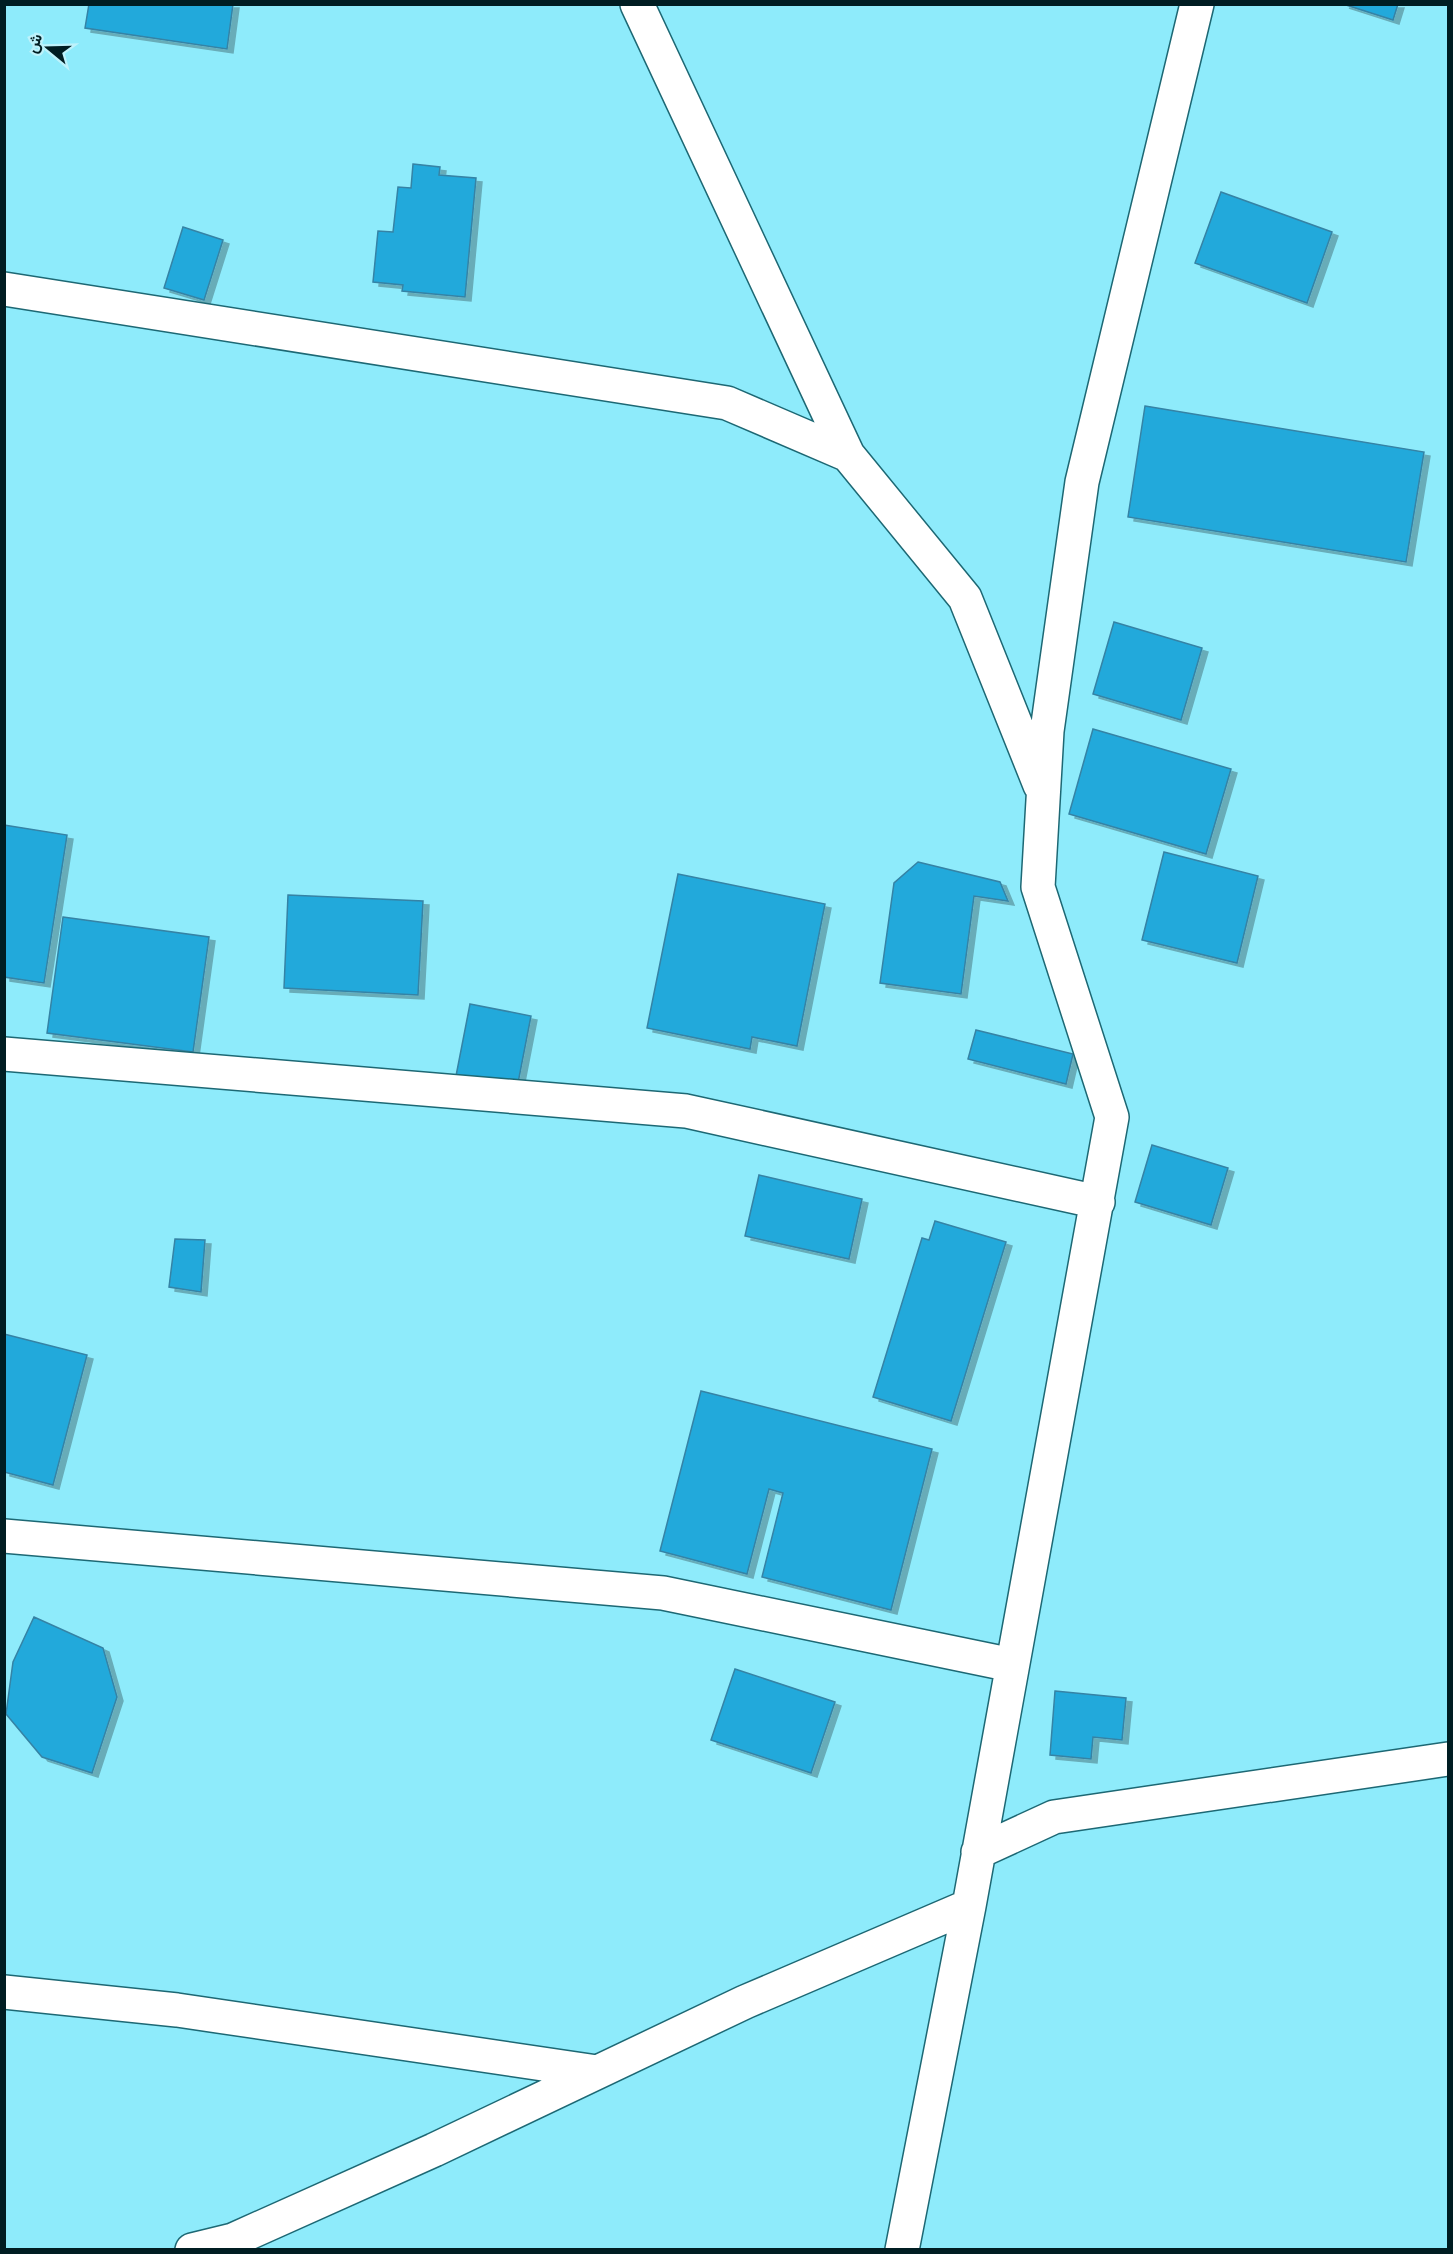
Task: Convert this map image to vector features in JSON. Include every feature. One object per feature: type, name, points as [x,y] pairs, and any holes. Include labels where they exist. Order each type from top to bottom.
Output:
[{"type":"street","points":[[637,4],[848,455],[965,598],[1043,794]]},
{"type":"street","points":[[902,2250],[969,1906],[1112,1117],[1038,887],[1047,731],[1082,482],[1197,4]]},
{"type":"street","points":[[4,289],[727,403],[848,455]]},
{"type":"street","points":[[4,1054],[686,1111],[1098,1202]]},
{"type":"street","points":[[4,1536],[663,1593],[1012,1665]]},
{"type":"street","points":[[978,1852],[1054,1817],[1449,1759]]},
{"type":"street","points":[[192,2250],[233,2240],[434,2150],[745,2002],[969,1906]]},
{"type":"street","points":[[4,1992],[177,2010],[597,2072]]},
{"type":"building","points":[[89,4],[233,4],[227,49],[85,28]]},
{"type":"building","points":[[1343,4],[1398,4],[1393,20]]},
{"type":"building","points":[[413,164],[440,167],[439,175],[476,178],[465,297],[402,291],[403,285],[373,282],[378,231],[393,232],[398,187],[411,188]]},
{"type":"building","points":[[1221,192],[1332,232],[1307,303],[1195,263]]},
{"type":"building","points":[[183,227],[223,240],[204,300],[164,288]]},
{"type":"building","points":[[1145,406],[1424,452],[1406,562],[1128,517]]},
{"type":"building","points":[[1114,622],[1202,648],[1181,720],[1093,694]]},
{"type":"building","points":[[1093,729],[1231,769],[1206,854],[1069,814]]},
{"type":"building","points":[[4,825],[67,835],[44,983],[4,977]]},
{"type":"building","points":[[1164,852],[1258,876],[1237,963],[1142,940]]},
{"type":"building","points":[[918,862],[1000,882],[1008,901],[974,896],[961,994],[880,983],[894,883]]},
{"type":"building","points":[[678,874],[825,904],[797,1046],[752,1037],[750,1049],[647,1028]]},
{"type":"building","points":[[288,895],[423,901],[418,995],[284,988]]},
{"type":"building","points":[[63,917],[209,937],[193,1052],[47,1033]]},
{"type":"building","points":[[470,1004],[531,1016],[517,1088],[456,1076]]},
{"type":"building","points":[[976,1030],[1073,1054],[1066,1084],[968,1059]]},
{"type":"building","points":[[1152,1145],[1228,1168],[1211,1225],[1135,1202]]},
{"type":"building","points":[[759,1175],[862,1199],[849,1259],[745,1236]]},
{"type":"building","points":[[935,1221],[1006,1242],[951,1421],[873,1397],[922,1238],[929,1240]]},
{"type":"building","points":[[175,1239],[205,1240],[201,1292],[169,1287]]},
{"type":"building","points":[[4,1334],[87,1355],[53,1485],[4,1472]]},
{"type":"building","points":[[701,1391],[932,1449],[891,1610],[762,1577],[783,1493],[769,1489],[747,1574],[660,1551]]},
{"type":"building","points":[[34,1617],[103,1648],[117,1697],[92,1773],[42,1757],[6,1714],[13,1662]]},
{"type":"building","points":[[735,1669],[835,1702],[811,1773],[711,1740]]},
{"type":"building","points":[[1055,1691],[1126,1698],[1122,1740],[1093,1737],[1091,1759],[1050,1755]]}]
